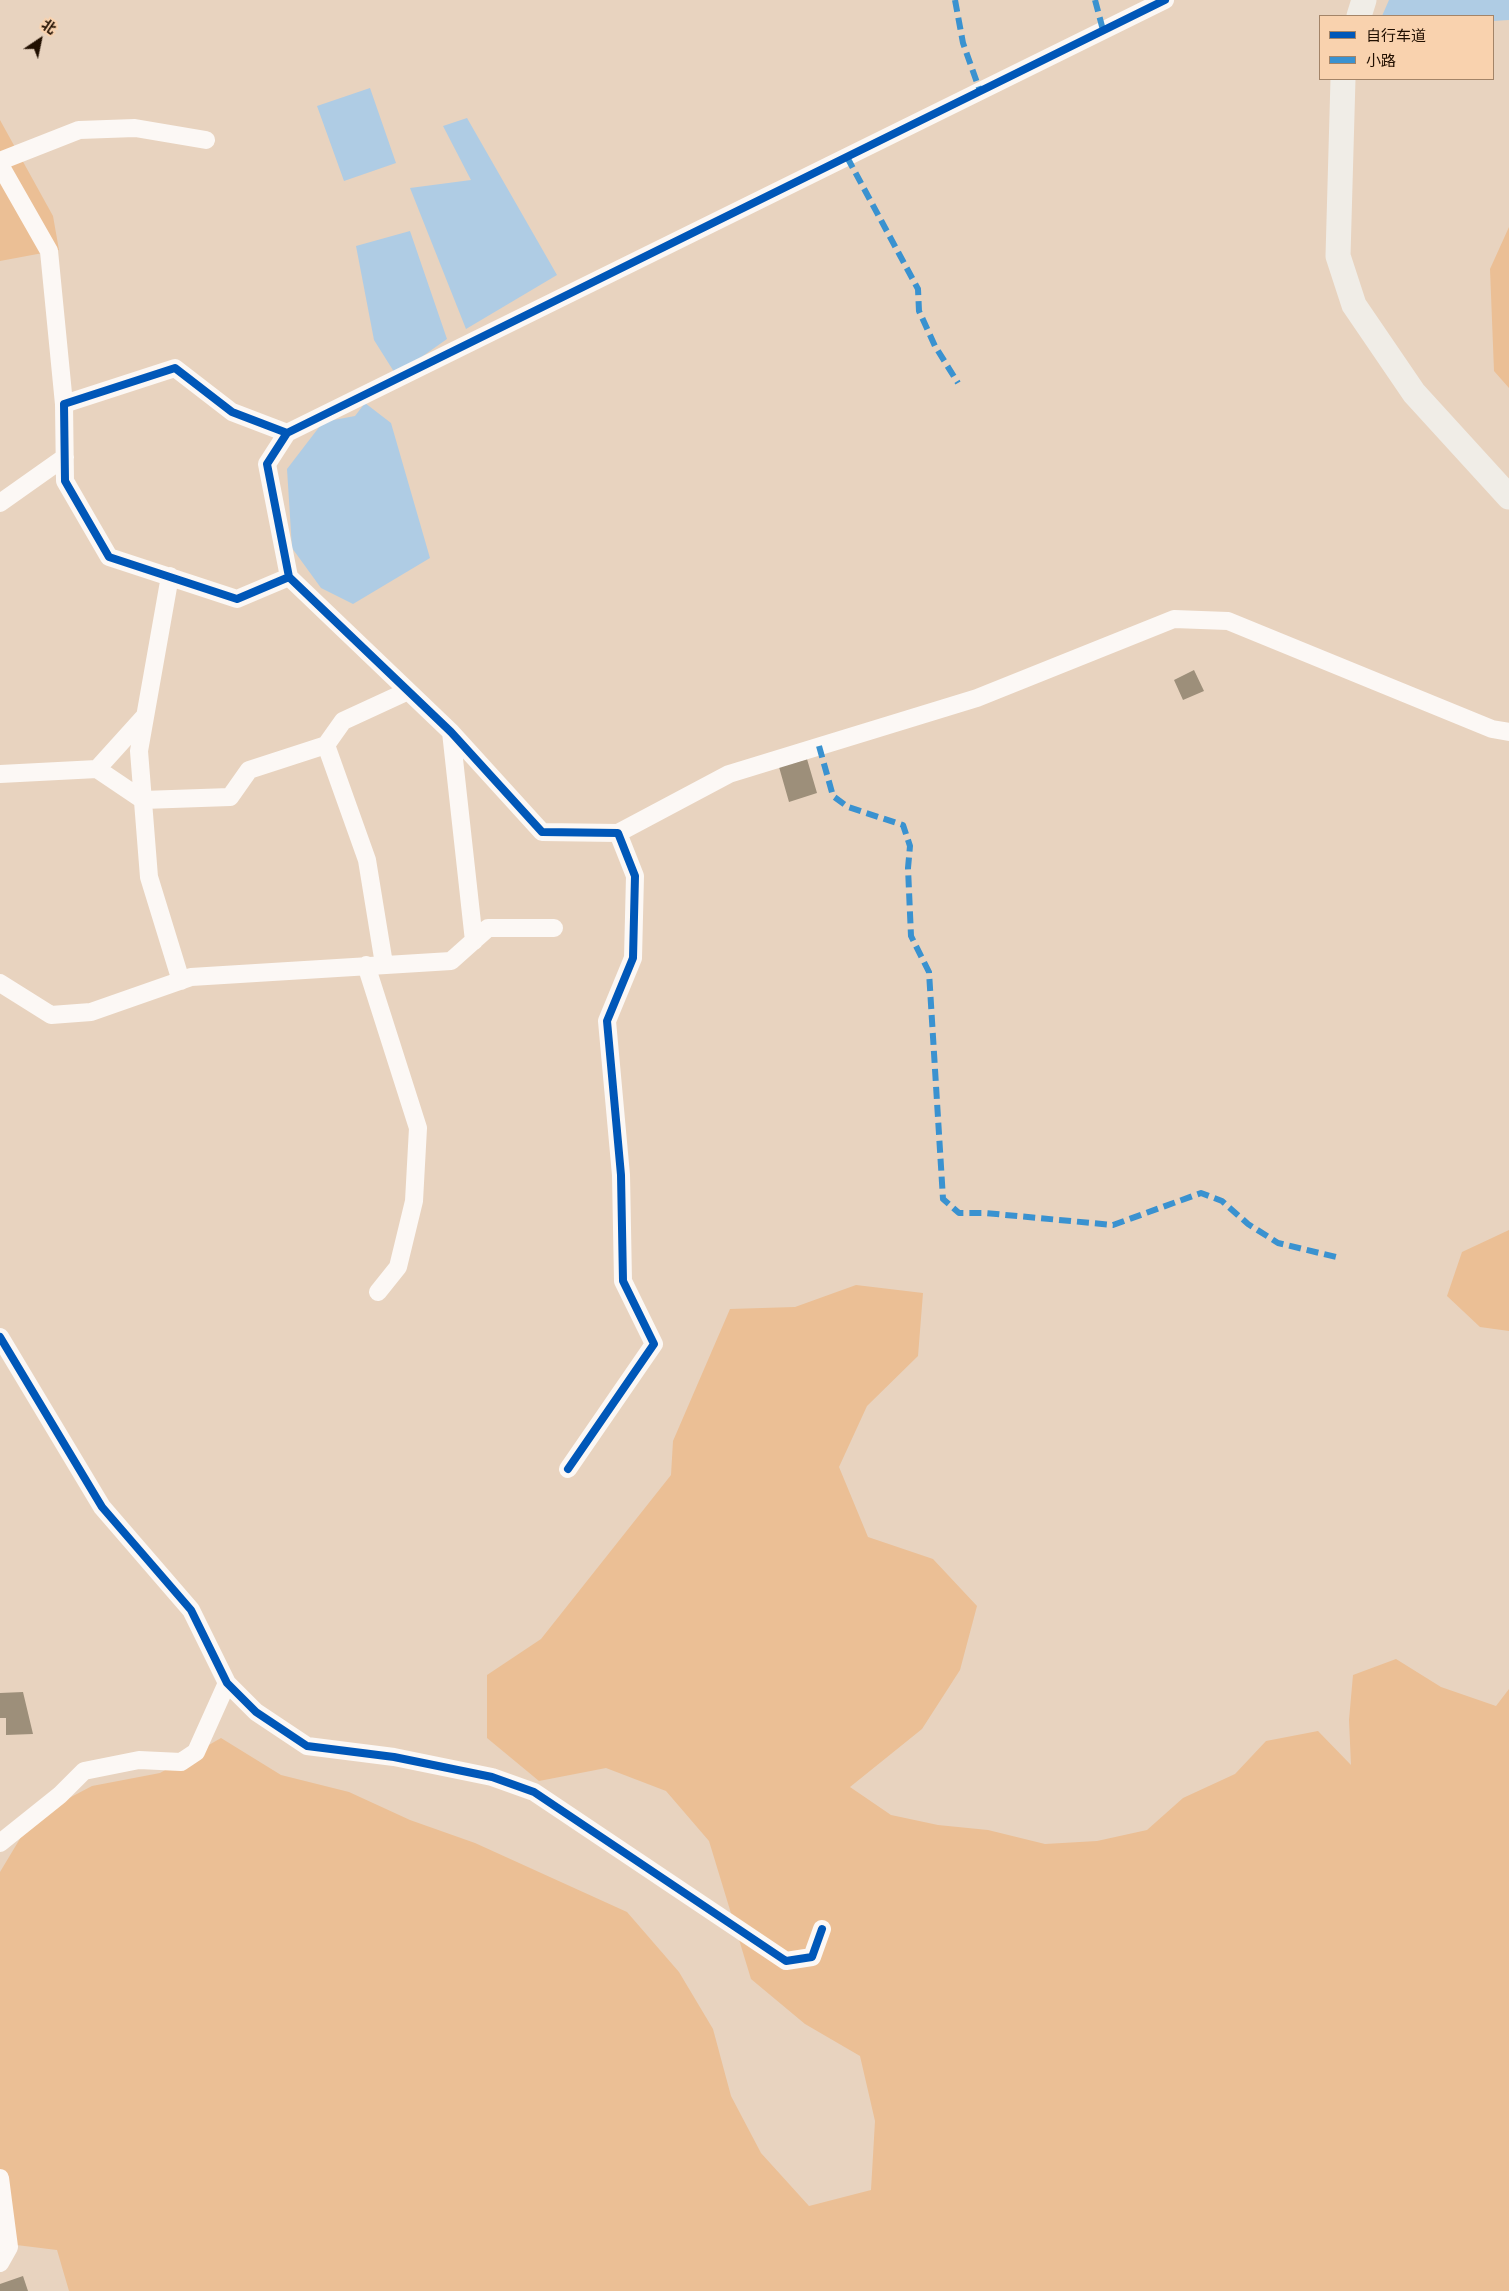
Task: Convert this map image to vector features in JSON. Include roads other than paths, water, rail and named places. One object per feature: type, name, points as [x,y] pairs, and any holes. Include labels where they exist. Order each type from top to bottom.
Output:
[{"type":"street","points":[[1165,0],[287,433],[267,464],[290,578],[451,732],[542,832],[618,833],[729,774],[976,698],[1174,619],[1228,622],[1492,729],[1509,732]]},
{"type":"street","points":[[1359,15],[1364,0]]},
{"type":"street","points":[[1343,80],[1338,256],[1354,305],[1414,393],[1509,496]]},
{"type":"street","points":[[206,140],[135,128],[79,130],[0,163],[49,251],[64,404],[65,481],[110,557],[237,599],[290,578]]},
{"type":"street","points":[[64,404],[175,368],[232,412],[287,433]]},
{"type":"street","points":[[0,503],[65,457]]},
{"type":"street","points":[[170,576],[139,751],[149,877],[181,981]]},
{"type":"street","points":[[0,774],[97,769],[143,800],[230,798],[249,770],[326,745],[343,721],[408,691]]},
{"type":"street","points":[[97,769],[145,717]]},
{"type":"street","points":[[451,732],[474,941]]},
{"type":"street","points":[[326,745],[367,860],[384,964]]},
{"type":"street","points":[[568,1469],[654,1344],[623,1281],[621,1175],[607,1021],[633,958],[635,876],[618,833]]},
{"type":"street","points":[[0,983],[51,1015],[91,1012],[191,977],[451,961],[488,928],[554,928]]},
{"type":"street","points":[[366,965],[418,1128],[414,1201],[403,1248],[398,1267],[378,1292]]},
{"type":"street","points":[[0,1337],[102,1507],[191,1610],[227,1683],[256,1712],[308,1746],[394,1757],[492,1776],[534,1792],[786,1961],[812,1956],[822,1929]]},
{"type":"street","points":[[0,1843],[60,1795],[84,1771],[138,1760],[182,1762],[196,1752],[227,1683]]},
{"type":"street","points":[[0,2178],[9,2247],[0,2263]]},
{"type":"water","points":[[1389,0],[1509,0],[1509,20],[1494,21],[1494,15],[1382,15]]},
{"type":"water","points":[[370,88],[396,163],[344,181],[317,106]]},
{"type":"water","points":[[467,118],[557,275],[466,329],[410,188],[471,180],[443,126]]},
{"type":"water","points":[[410,231],[447,339],[396,375],[374,340],[356,246]]},
{"type":"water","points":[[365,403],[391,423],[430,558],[353,604],[321,588],[292,548],[287,469],[323,422],[355,416]]}]
